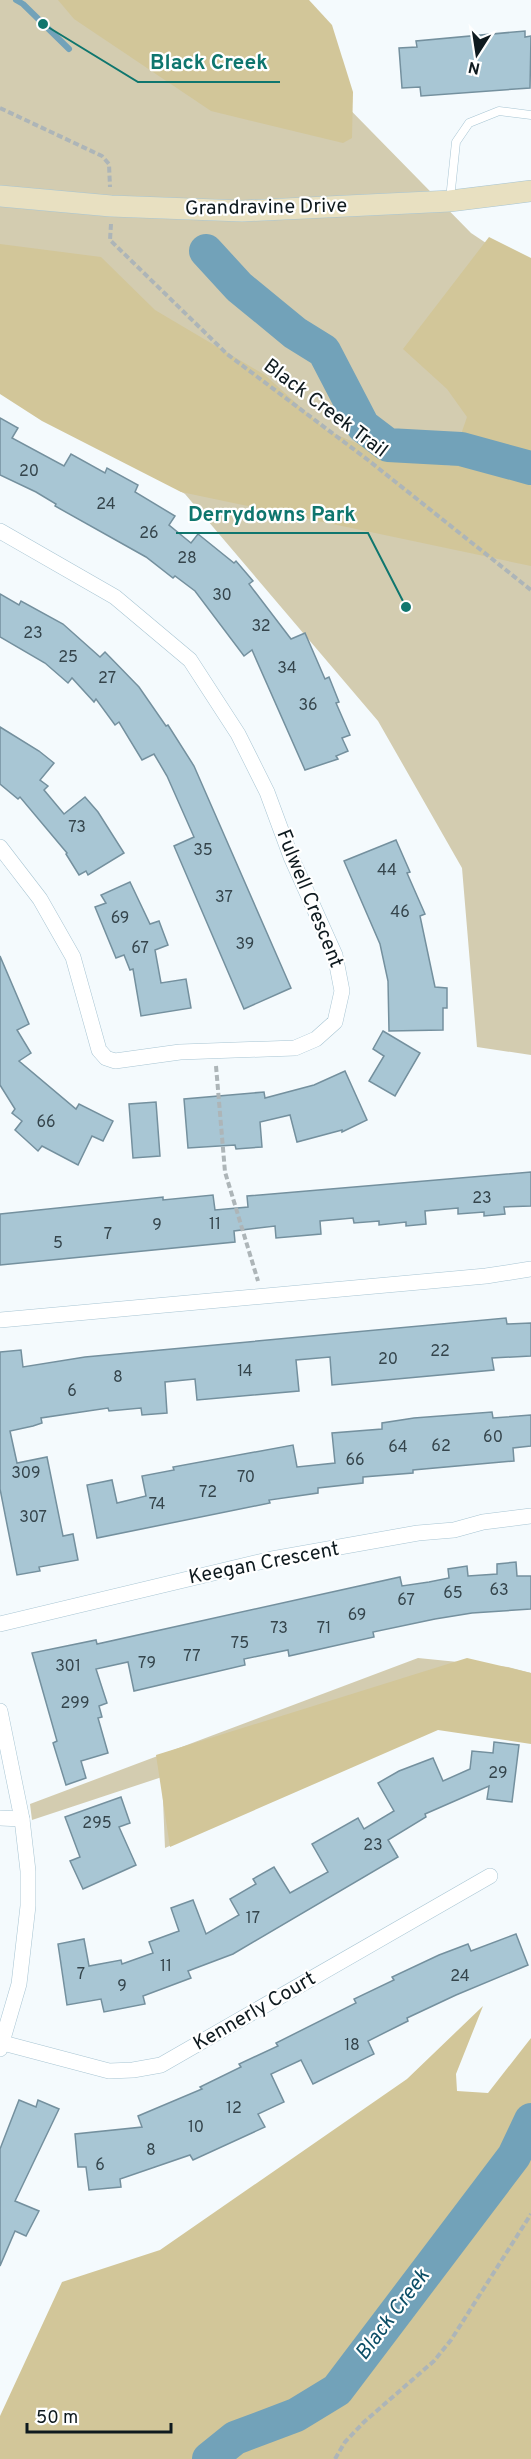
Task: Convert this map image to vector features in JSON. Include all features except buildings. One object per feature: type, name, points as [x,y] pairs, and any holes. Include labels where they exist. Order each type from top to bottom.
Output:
[{"type":"street","name":"Grandravine Drive","points":[[0,196],[111,206],[242,211],[450,201],[531,191]]},
{"type":"street","name":"Fulwell Crescent","points":[[0,531],[116,597],[190,660],[238,734],[267,792],[291,857],[335,955],[342,991],[335,1022],[316,1039],[295,1048],[180,1052],[115,1061],[106,1058],[99,1050],[73,957],[39,899],[0,847]]},
{"type":"street","points":[[0,1320],[514,1273],[531,1269]]},
{"type":"street","name":"Keegan Crescent","points":[[0,1624],[272,1559],[418,1533],[454,1530],[483,1522],[531,1516]]},
{"type":"street","points":[[0,1712],[22,1819],[28,1871],[28,1906],[19,1984],[1,2046]]},
{"type":"street","points":[[0,1818],[22,1819]]},
{"type":"street","name":"Kennerly Court","points":[[1,2046],[109,2071],[161,2065],[490,1876]]},
{"type":"lane","points":[[450,201],[451,169],[456,142],[469,123],[499,111],[531,115]]},
{"type":"path","points":[[0,108],[89,149],[102,156],[109,164]]},
{"type":"path","name":"Black Creek Trail","points":[[110,240],[227,354],[368,460],[531,590]]},
{"type":"path","points":[[214,1051],[225,1172],[263,1296]]},
{"type":"path","points":[[335,2459],[345,2442],[363,2422],[434,2361],[451,2340],[531,2214]]},
{"type":"shaded area","points":[[0,0],[287,0],[320,79],[471,233],[531,273],[531,1055],[477,1047],[462,868],[378,721],[185,494],[0,380]]},
{"type":"shaded area","points":[[58,0],[309,0],[332,25],[353,92],[352,138],[343,143],[211,111],[74,19]]},
{"type":"shaded area","points":[[489,237],[531,258],[531,566],[181,492],[42,421],[0,394],[0,244],[101,257],[155,310],[265,375],[326,430],[381,454],[450,466],[467,417],[447,389],[403,349]]},
{"type":"shaded area","points":[[418,1658],[508,1667],[531,1673],[531,1735],[511,1728],[424,1730],[165,1848],[162,1777],[32,1820],[30,1804]]},
{"type":"shaded area","points":[[467,1658],[531,1673],[531,1744],[438,1730],[170,1847],[156,1755]]},
{"type":"shaded area","points":[[483,2006],[456,2074],[457,2091],[488,2093],[531,2038],[531,2459],[0,2459],[0,2416],[62,2282],[160,2250],[407,2079]]},
{"type":"waterway","name":"Black Creek","points":[[16,0],[23,4],[69,49]]},
{"type":"waterway","name":"Black Creek","points":[[206,251],[239,287],[295,333],[324,351],[363,426],[388,445],[461,449],[531,468]]},
{"type":"waterway","name":"Black Creek","points":[[209,2459],[235,2438],[296,2415],[337,2390],[514,2156],[531,2120]]},
{"type":"place","name":"Black Creek","points":[[43,24]]},
{"type":"place","name":"Derrydowns Park","points":[[406,607]]}]
